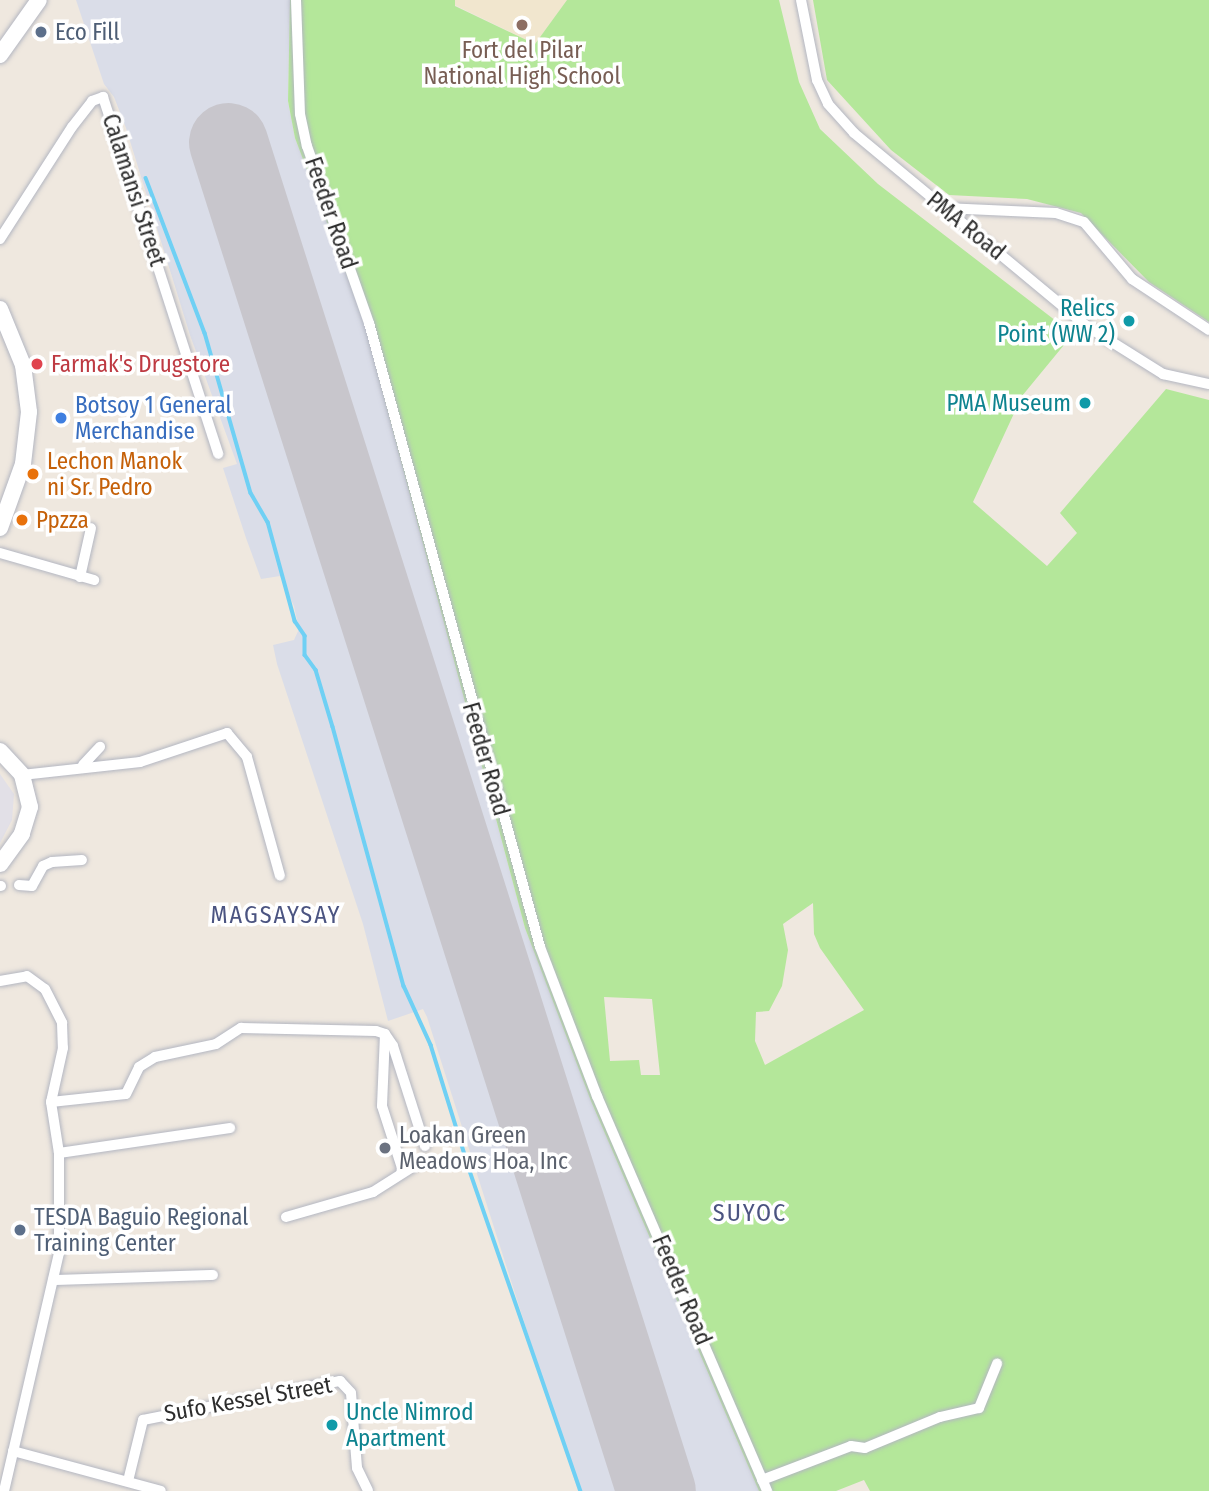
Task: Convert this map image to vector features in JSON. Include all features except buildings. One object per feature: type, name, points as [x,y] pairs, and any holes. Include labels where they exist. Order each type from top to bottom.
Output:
[{"type":"main road","points":[[0,55],[39,0]]},
{"type":"main road","points":[[0,309],[23,365],[29,412],[23,464],[0,528]]},
{"type":"main road","points":[[0,751],[22,775],[29,792],[29,811],[22,834],[0,864]]},
{"type":"street","name":"Feeder Road","points":[[296,0],[300,114],[307,146],[369,323],[540,947],[597,1096],[767,1491]]},
{"type":"street","name":"PMA Road","points":[[801,0],[817,80],[828,104],[854,133],[1129,355],[1163,374],[1209,384]]},
{"type":"street","name":"Calamansi Street","points":[[0,239],[72,127],[92,101],[103,97],[218,454]]},
{"type":"street","points":[[944,208],[1056,213],[1084,222],[1132,279],[1209,330]]},
{"type":"street","points":[[80,577],[91,528]]},
{"type":"street","points":[[0,554],[94,580]]},
{"type":"street","points":[[22,775],[83,765],[140,762],[227,733],[247,757],[280,876]]},
{"type":"street","points":[[83,765],[100,747]]},
{"type":"street","points":[[19,885],[32,886],[43,866],[52,862],[82,860]]},
{"type":"street","points":[[0,981],[27,976],[56,1006],[63,1048],[51,1102],[59,1153],[62,1219],[53,1280],[4,1491]]},
{"type":"street","points":[[51,1102],[126,1094],[139,1068],[155,1057],[216,1044],[241,1028],[385,1034]]},
{"type":"street","points":[[385,1034],[425,1146]]},
{"type":"street","points":[[286,1217],[373,1192],[409,1168],[382,1106],[385,1034]]},
{"type":"street","points":[[59,1153],[230,1128]]},
{"type":"street","points":[[53,1280],[213,1275]]},
{"type":"street","points":[[762,1479],[851,1446],[865,1448],[940,1417],[979,1408],[997,1364]]},
{"type":"street","name":"Sufo Kessel Street","points":[[128,1482],[143,1420],[340,1381],[351,1393],[357,1468],[368,1491]]},
{"type":"street","points":[[13,1451],[161,1491]]},
{"type":"shaded area","points":[[76,0],[290,0],[288,101],[295,138],[363,318],[525,928],[591,1101],[759,1491],[578,1491],[427,1017],[423,1009],[388,1021],[363,924],[277,664],[273,645],[294,640],[299,629],[294,606],[280,576],[261,579],[246,538],[223,468],[237,464],[190,335],[126,128],[114,97],[104,84]]},
{"type":"shaded area","name":"Fort del Pilar National High School","points":[[455,0],[567,0],[535,44],[455,5]]},
{"type":"shaded area","points":[[0,774],[14,794],[12,820],[0,843]]},
{"type":"green space","points":[[290,0],[455,0],[455,6],[535,44],[567,0],[779,0],[799,82],[820,129],[878,184],[1073,334],[1022,396],[973,502],[1047,566],[1077,533],[1060,513],[1166,389],[1209,400],[1209,1491],[870,1491],[864,1480],[836,1491],[759,1491],[591,1101],[525,928],[363,318],[295,138],[288,101]],"holes":[[[813,903],[814,934],[820,948],[864,1010],[765,1065],[755,1041],[756,1012],[769,1011],[782,986],[788,950],[783,924]],[[604,997],[652,999],[660,1075],[641,1075],[639,1060],[610,1061]]]},
{"type":"green space","points":[[813,0],[1209,0],[1209,322],[1149,282],[1081,213],[1027,199],[949,195],[891,150],[827,80]]},
{"type":"waterway","points":[[146,178],[205,333],[251,493],[268,522],[295,621],[305,636],[305,655],[316,670],[404,986],[431,1045],[470,1171],[581,1491]]},
{"type":"runway","points":[[228,142],[656,1491]]},
{"type":"place","name":"Fort del Pilar National High School","points":[[522,25]]},
{"type":"place","name":"Eco Fill","points":[[41,32]]},
{"type":"place","name":"Relics Point (WW 2)","points":[[1129,321]]},
{"type":"place","name":"Farmak's Drugstore","points":[[37,364]]},
{"type":"place","name":"PMA Museum","points":[[1085,403]]},
{"type":"place","name":"Botsoy 1 General Merchandise","points":[[61,418]]},
{"type":"place","name":"Lechon Manok ni Sr. Pedro","points":[[33,474]]},
{"type":"place","name":"Ppzza","points":[[22,520]]},
{"type":"place","name":"Loakan Green Meadows Hoa, Inc","points":[[385,1148]]},
{"type":"place","name":"TESDA Baguio Regional Training Center","points":[[20,1230]]},
{"type":"place","name":"Uncle Nimrod Apartment","points":[[332,1425]]},
{"type":"district","name":"MAGSAYSAY","points":[[276,916]]},
{"type":"district","name":"SUYOC","points":[[750,1214]]}]
